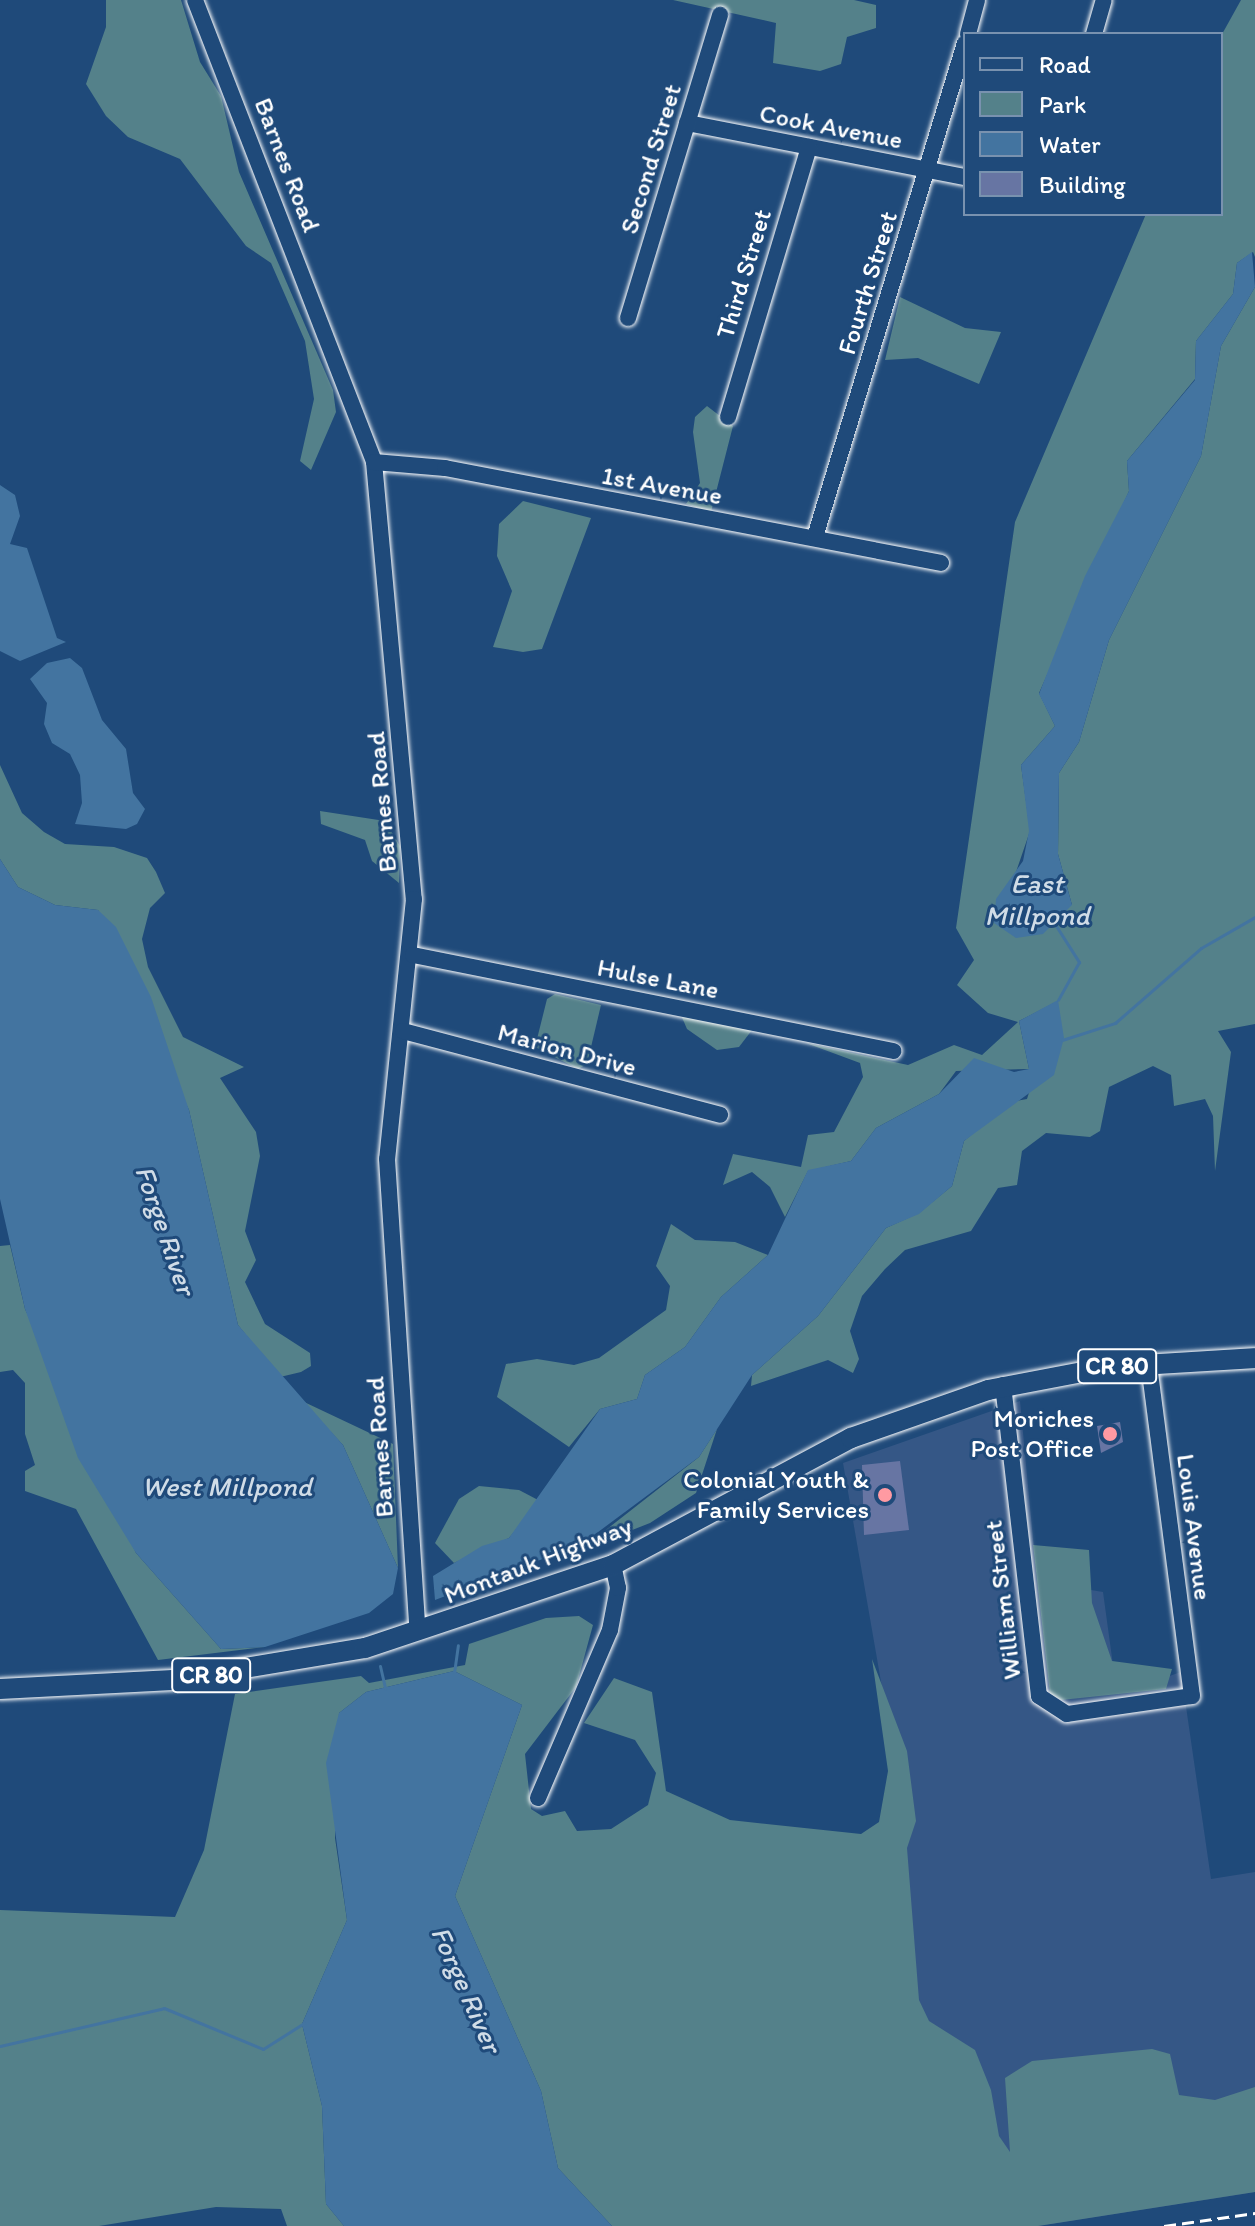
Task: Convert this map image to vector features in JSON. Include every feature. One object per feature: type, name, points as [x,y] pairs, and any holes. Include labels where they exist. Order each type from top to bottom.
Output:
[{"type":"main road","name":"Montauk Highway","points":[[0,1689],[211,1675],[365,1648],[613,1565],[851,1438],[1003,1385],[1149,1365],[1255,1358]]},
{"type":"street","name":"Barnes Road","points":[[195,0],[374,462],[411,854],[413,955],[387,1159],[418,1632]]},
{"type":"street","points":[[969,32],[977,0]]},
{"type":"street","points":[[1095,32],[1104,0]]},
{"type":"street","name":"Second Street","points":[[628,318],[720,15]]},
{"type":"street","name":"Fourth Street","points":[[815,537],[963,50]]},
{"type":"street","name":"Cook Avenue","points":[[687,123],[963,177]]},
{"type":"street","name":"Third Street","points":[[728,417],[809,147]]},
{"type":"street","name":"1st Avenue","points":[[374,462],[445,468],[941,563]]},
{"type":"street","name":"Hulse Lane","points":[[413,955],[894,1051]]},
{"type":"street","name":"Marion Drive","points":[[403,1031],[720,1115]]},
{"type":"street","name":"Louis Avenue","points":[[1149,1365],[1192,1696]]},
{"type":"street","name":"William Street","points":[[1003,1385],[1039,1696],[1067,1714],[1192,1696]]},
{"type":"street","points":[[538,1798],[610,1630],[618,1588],[613,1565]]},
{"type":"shaded area","points":[[1020,1401],[1037,1581],[1103,1592],[1117,1694],[1181,1672],[1211,1879],[1255,1872],[1255,2192],[1038,2226],[938,2226],[888,1722],[843,1463]]},
{"type":"green space","points":[[106,0],[181,0],[200,62],[221,96],[239,172],[333,390],[336,412],[311,470],[300,461],[314,399],[305,341],[271,263],[246,246],[180,159],[128,137],[106,116],[86,84],[106,27]]},
{"type":"green space","points":[[673,0],[854,0],[876,5],[876,28],[847,37],[841,64],[820,71],[773,63],[776,23]]},
{"type":"green space","points":[[1241,0],[1255,0],[1255,257],[1253,252],[1237,263],[1233,294],[1196,341],[1195,379],[1127,461],[1129,491],[1039,693],[1055,726],[1021,765],[1030,831],[1015,875],[1072,905],[1058,854],[1059,773],[1079,742],[1109,640],[1201,456],[1221,346],[1255,287],[1255,1024],[1218,1031],[1231,1052],[1215,1171],[1213,1116],[1205,1099],[1174,1106],[1171,1075],[1153,1066],[1109,1087],[1100,1131],[1090,1137],[1046,1133],[1022,1151],[1017,1185],[998,1188],[971,1231],[905,1250],[885,1269],[862,1296],[850,1331],[859,1359],[853,1373],[828,1360],[751,1386],[752,1375],[818,1316],[886,1228],[919,1213],[952,1186],[964,1141],[1010,1102],[1027,1099],[1058,1001],[1019,1021],[1029,1069],[956,1071],[939,1094],[876,1128],[851,1161],[808,1171],[785,1217],[770,1187],[752,1172],[723,1185],[733,1154],[801,1167],[808,1135],[834,1132],[863,1077],[860,1063],[806,1043],[908,1065],[954,1045],[982,1055],[1018,1022],[988,1013],[957,985],[974,960],[956,928],[1015,522],[1145,216],[1223,216],[1223,32]]},
{"type":"green space","points":[[900,297],[965,328],[1001,332],[979,384],[918,358],[885,360]]},
{"type":"green space","points":[[707,406],[733,426],[711,512],[686,504],[700,483],[693,432],[695,417]]},
{"type":"green space","points":[[523,501],[591,518],[542,649],[523,652],[493,647],[512,591],[497,556],[499,524]]},
{"type":"green space","points":[[0,765],[22,813],[44,832],[65,844],[114,847],[147,858],[156,872],[165,893],[150,908],[142,939],[148,967],[183,1037],[244,1067],[220,1078],[256,1132],[260,1156],[245,1231],[256,1260],[245,1282],[265,1324],[310,1353],[311,1366],[301,1372],[280,1377],[238,1325],[189,1110],[98,910],[55,905],[18,887],[0,859]]},
{"type":"green space","points":[[320,811],[385,821],[400,846],[399,883],[372,861],[365,840],[321,824]]},
{"type":"green space","points":[[555,994],[601,1005],[587,1064],[578,1069],[535,1047],[547,999]]},
{"type":"green space","points":[[681,1015],[752,1030],[739,1047],[717,1050],[687,1029]]},
{"type":"green space","points":[[671,1224],[695,1240],[735,1242],[768,1255],[721,1297],[685,1347],[645,1375],[637,1399],[600,1409],[569,1447],[497,1397],[506,1364],[537,1359],[574,1365],[599,1358],[666,1310],[670,1286],[656,1266]]},
{"type":"green space","points":[[10,1245],[25,1309],[136,1553],[221,1649],[265,1647],[158,1660],[76,1509],[25,1491],[25,1471],[35,1465],[25,1434],[25,1383],[13,1370],[0,1372],[0,1246]]},
{"type":"green space","points":[[302,1401],[393,1444],[398,1568],[343,1445]]},
{"type":"green space","points":[[717,1429],[696,1493],[650,1523],[579,1551],[699,1457]]},
{"type":"green space","points":[[479,1486],[519,1490],[540,1501],[509,1538],[454,1563],[435,1543],[459,1499]]},
{"type":"green space","points":[[1033,1545],[1089,1550],[1092,1603],[1112,1661],[1172,1669],[1166,1689],[1061,1700],[1050,1694]]},
{"type":"green space","points":[[579,1616],[593,1625],[576,1687],[525,1754],[531,1809],[542,1816],[565,1811],[577,1831],[611,1829],[648,1805],[656,1773],[635,1740],[584,1723],[614,1678],[652,1692],[666,1791],[730,1820],[861,1834],[879,1822],[888,1771],[872,1659],[907,1751],[916,1821],[907,1848],[919,2000],[929,2021],[975,2050],[991,2090],[999,2136],[1010,2152],[1005,2078],[1032,2061],[1152,2049],[1170,2054],[1179,2095],[1215,2100],[1255,2087],[1255,2192],[1038,2226],[612,2226],[558,2168],[541,2091],[455,1896],[522,1705],[454,1671],[366,1692],[339,1713],[335,1838],[347,1920],[302,2024],[322,2106],[326,2204],[344,2226],[287,2226],[281,2209],[216,2207],[99,2226],[0,2226],[0,1910],[175,1917],[204,1850],[235,1694],[361,1676],[369,1683],[465,1665],[469,1644],[546,1618]]},
{"type":"water","name":"East Millpond","points":[[1252,252],[1255,287],[1221,346],[1201,456],[1109,640],[1079,742],[1059,773],[1058,854],[1072,905],[1043,934],[1016,938],[994,923],[996,899],[1023,861],[1029,831],[1021,765],[1055,726],[1039,694],[1085,576],[1129,491],[1127,461],[1195,380],[1196,341],[1233,294],[1237,263]]},
{"type":"water","points":[[0,485],[15,495],[20,516],[10,544],[27,548],[57,638],[66,642],[20,661],[0,651]]},
{"type":"water","points":[[70,658],[82,668],[102,720],[126,749],[133,793],[145,809],[137,824],[126,829],[75,824],[82,803],[80,775],[70,754],[52,743],[44,724],[47,703],[30,679],[47,663]]},
{"type":"water","name":"West Millpond","points":[[0,859],[18,887],[55,905],[98,910],[116,927],[151,997],[189,1110],[238,1325],[343,1445],[398,1568],[393,1594],[369,1613],[265,1647],[221,1649],[136,1553],[78,1458],[25,1309],[0,1199]]},
{"type":"water","name":"East Millpond","points":[[1058,1000],[1064,1038],[1054,1075],[964,1141],[952,1186],[919,1214],[886,1228],[818,1316],[752,1375],[699,1457],[582,1544],[435,1600],[433,1576],[482,1546],[509,1538],[600,1409],[637,1399],[645,1375],[685,1347],[721,1297],[768,1255],[808,1170],[851,1161],[876,1128],[939,1094],[974,1058],[1014,1072],[1029,1069],[1019,1021]]},
{"type":"water","points":[[454,1671],[522,1705],[455,1896],[541,2091],[558,2168],[612,2226],[344,2226],[326,2204],[322,2106],[302,2024],[347,1920],[326,1763],[339,1713],[366,1692]]},
{"type":"building","name":"Moriches Post Office","points":[[1120,1422],[1123,1442],[1101,1453],[1097,1426]]},
{"type":"building","name":"Colonial Youth & Family Services","points":[[900,1461],[909,1530],[864,1535],[862,1465]]},
{"type":"waterway","points":[[1062,1040],[1115,1023],[1201,948],[1255,917]]},
{"type":"waterway","points":[[1053,921],[1079,962],[1058,1000]]},
{"type":"waterway","points":[[463,1599],[466,1590]]},
{"type":"waterway","points":[[454,1673],[458,1645]]},
{"type":"waterway","name":"Forge River","points":[[380,1666],[385,1688]]},
{"type":"waterway","points":[[0,2046],[164,2008],[263,2049],[304,2023]]},
{"type":"railway","points":[[1164,2226],[1255,2213]]},
{"type":"place","name":"Moriches Post Office","points":[[1110,1434]]},
{"type":"place","name":"Colonial Youth & Family Services","points":[[885,1495]]}]
